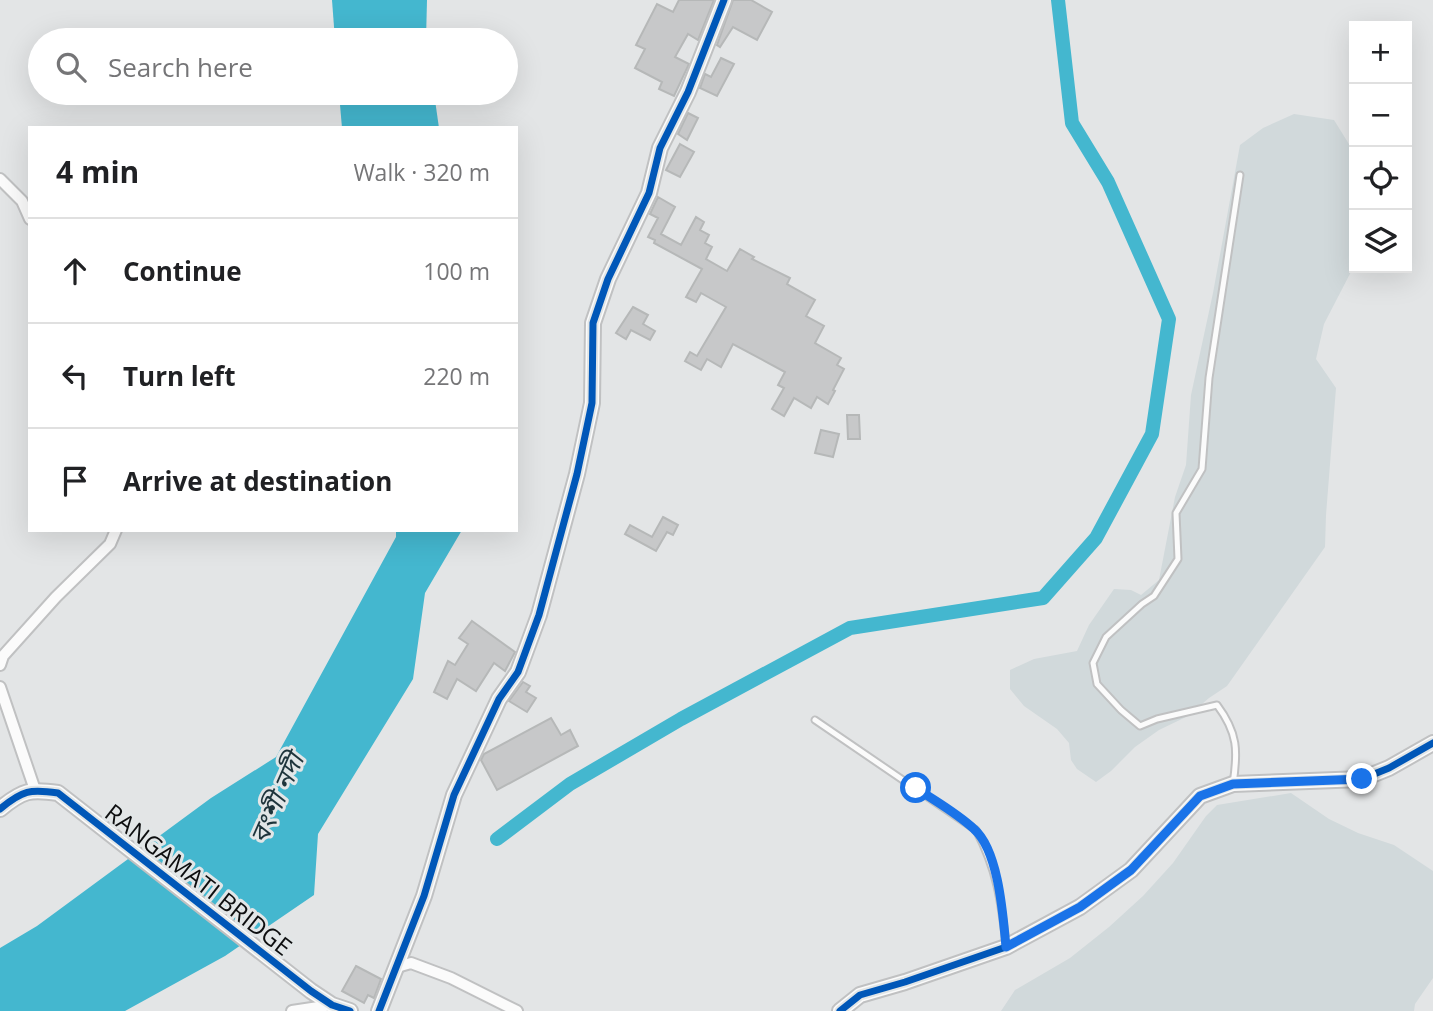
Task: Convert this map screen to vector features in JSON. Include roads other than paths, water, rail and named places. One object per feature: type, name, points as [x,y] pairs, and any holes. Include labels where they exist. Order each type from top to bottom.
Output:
[{"type":"street","points":[[379,1011],[424,896],[454,795],[499,699],[518,672],[539,615],[577,474],[592,403],[593,323],[608,279],[649,193],[660,148],[688,92],[724,0]]},
{"type":"street","points":[[0,179],[22,201],[28,214]]},
{"type":"street","points":[[0,665],[3,656],[56,597],[110,544],[115,532]]},
{"type":"street","points":[[0,687],[35,790],[14,797],[0,809]]},
{"type":"street","points":[[840,1011],[860,995],[1006,947],[1090,900],[1131,870],[1200,796],[1233,784],[1362,779],[1389,768],[1433,743]]},
{"type":"street","name":"RANGAMATI BRIDGE","points":[[35,790],[58,793],[292,976],[332,1005],[350,1011]]},
{"type":"street","points":[[397,967],[411,963],[451,978],[517,1011]]},
{"type":"street","points":[[292,1011],[332,1005]]},
{"type":"lane","points":[[1233,784],[1237,755],[1230,722],[1217,705],[1157,719],[1140,726],[1097,684],[1093,663],[1106,636],[1154,596],[1178,559],[1176,513],[1202,470],[1209,378],[1240,175]]},
{"type":"lane","points":[[815,720],[976,830],[996,876],[1006,947]]},
{"type":"water","points":[[332,0],[427,0],[426,28],[334,28]]},
{"type":"water","points":[[340,105],[436,105],[439,126],[342,126]]},
{"type":"water","name":"বংশী নদী","points":[[396,532],[461,532],[425,593],[413,679],[318,834],[314,895],[225,956],[125,1011],[0,1011],[0,948],[37,926],[211,798],[276,757],[396,537]]},
{"type":"waterway","points":[[497,839],[570,784],[681,719],[850,628],[1043,598],[1096,538],[1152,434],[1169,319],[1108,182],[1072,123],[1058,0]]}]
